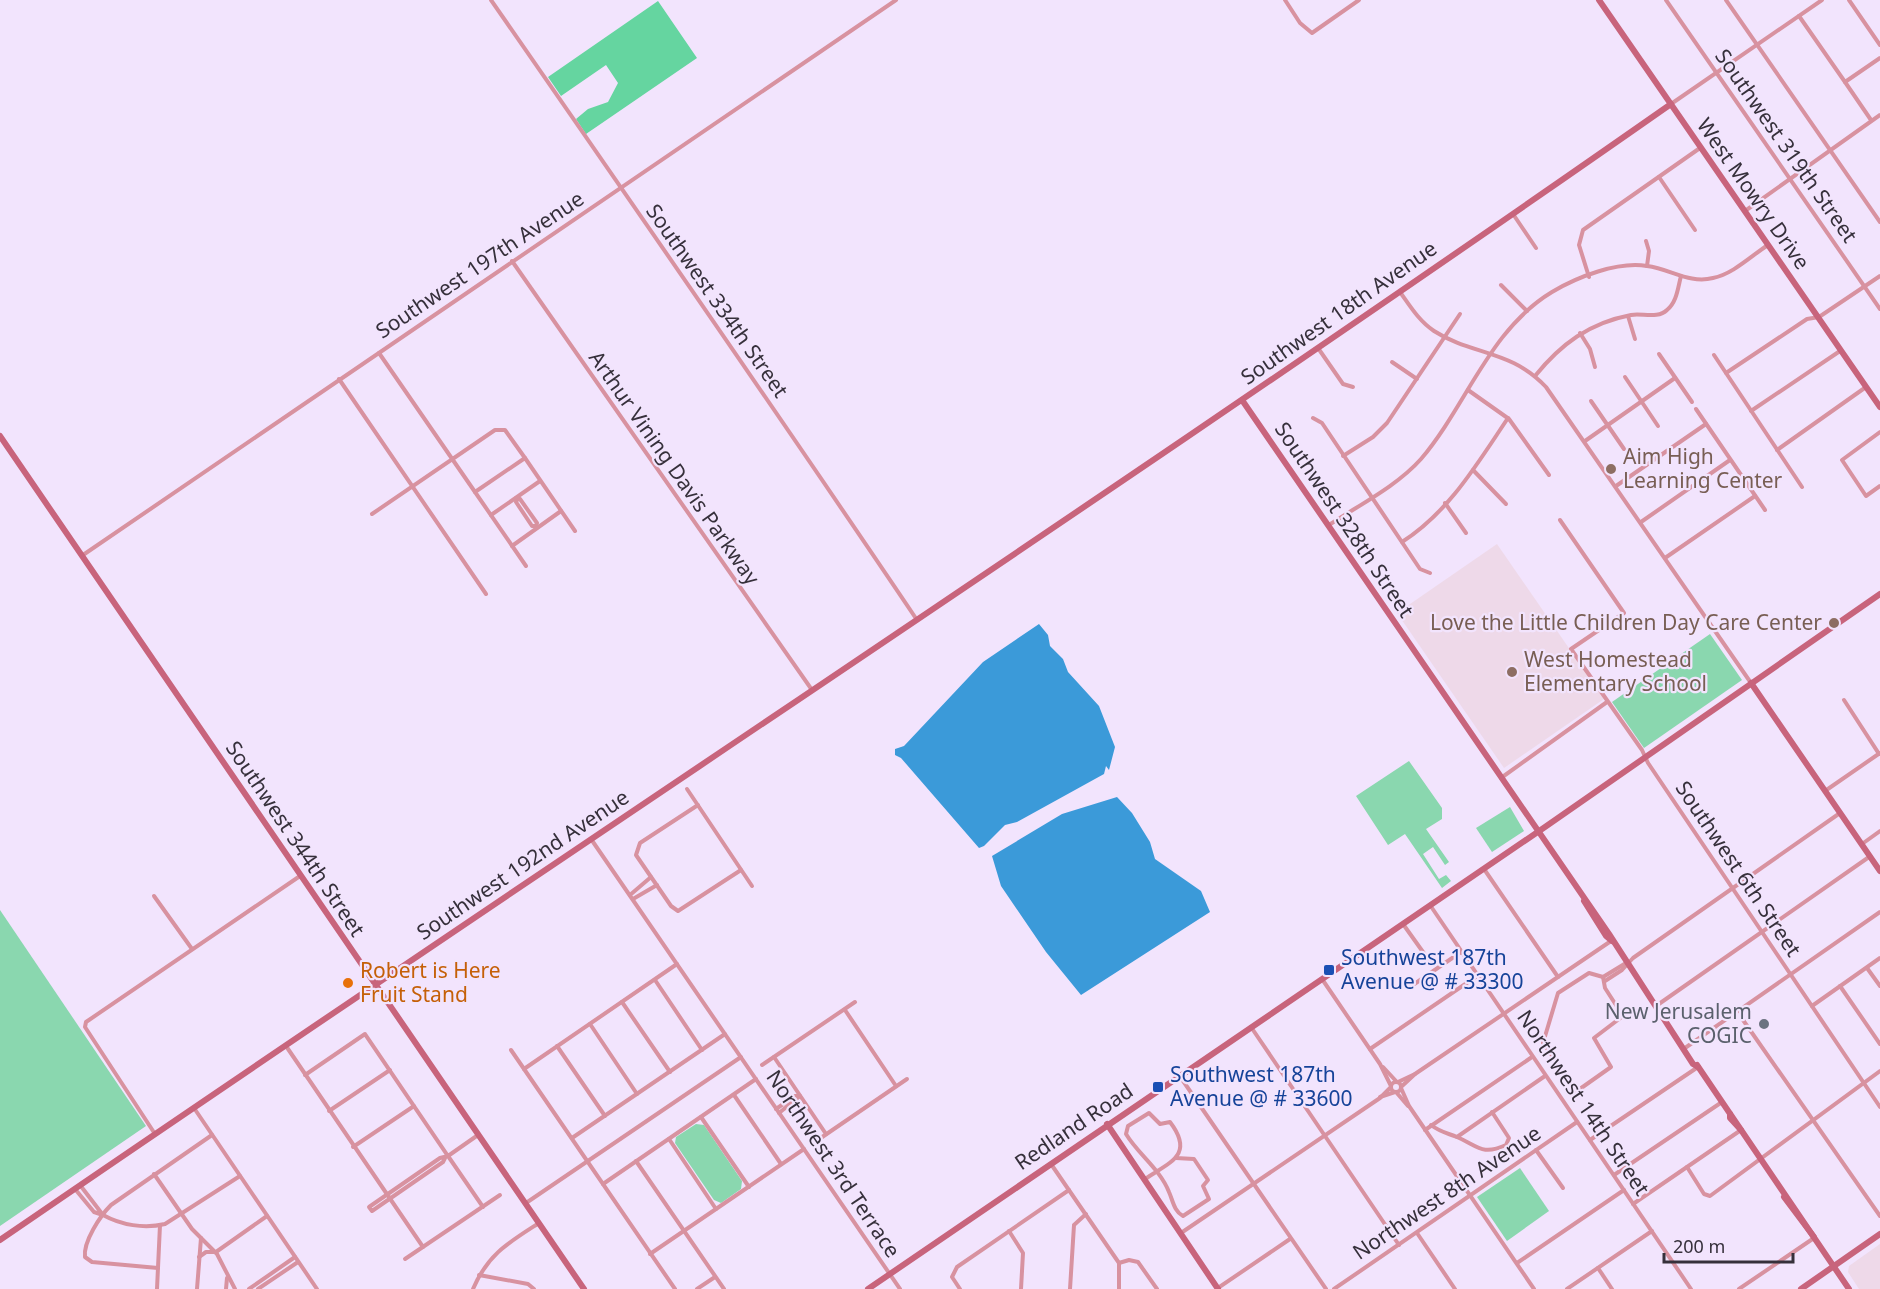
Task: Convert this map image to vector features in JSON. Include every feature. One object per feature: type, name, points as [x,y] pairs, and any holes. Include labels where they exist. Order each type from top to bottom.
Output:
[{"type":"street","name":"Southwest 334th Street","points":[[491,0],[771,404],[917,621]]},
{"type":"street","name":"Southwest 197th Avenue","points":[[83,555],[896,0]]},
{"type":"street","points":[[1285,0],[1300,23],[1312,33],[1359,0]]},
{"type":"street","name":"West Mowry Drive","points":[[1599,0],[1880,407]]},
{"type":"street","name":"Southwest 319th Street","points":[[1666,0],[1880,309]]},
{"type":"street","points":[[1726,0],[1880,222]]},
{"type":"street","points":[[1822,0],[1799,16],[1871,120]]},
{"type":"street","points":[[1850,0],[1880,45]]},
{"type":"street","name":"Southwest 18th Avenue","points":[[917,621],[1400,292],[1799,16]]},
{"type":"street","points":[[1845,82],[1880,58]]},
{"type":"street","points":[[1744,212],[1880,115]]},
{"type":"street","points":[[1589,277],[1579,245],[1580,235],[1590,224],[1701,147]]},
{"type":"street","points":[[1659,177],[1695,230]]},
{"type":"street","points":[[1512,214],[1536,248]]},
{"type":"street","points":[[1646,241],[1649,251],[1647,266]]},
{"type":"street","points":[[1328,526],[1419,461],[1493,352],[1527,311],[1556,290],[1624,266],[1647,266],[1698,280],[1718,277],[1768,245]]},
{"type":"street","name":"Arthur Vining Davis Parkway","points":[[512,261],[812,691]]},
{"type":"street","points":[[1535,376],[1554,353],[1580,333],[1628,316],[1666,311],[1675,300],[1681,276]]},
{"type":"street","points":[[1726,373],[1807,319],[1819,318],[1880,276]]},
{"type":"street","points":[[1501,285],[1527,311]]},
{"type":"street","points":[[1400,292],[1422,321],[1445,336],[1493,352],[1535,376],[1555,398],[1880,871]]},
{"type":"street","points":[[1343,456],[1383,427],[1460,314]]},
{"type":"street","points":[[1628,316],[1635,339]]},
{"type":"street","points":[[1580,333],[1590,349],[1595,368]]},
{"type":"street","points":[[1318,348],[1343,384],[1353,387]]},
{"type":"street","points":[[1751,411],[1841,350]]},
{"type":"street","points":[[379,352],[526,566]]},
{"type":"street","points":[[1659,354],[1692,402]]},
{"type":"street","points":[[1714,355],[1802,487]]},
{"type":"street","points":[[1392,362],[1417,379]]},
{"type":"street","points":[[1624,377],[1658,426]]},
{"type":"street","points":[[1585,441],[1676,378]]},
{"type":"street","points":[[339,379],[486,594]]},
{"type":"street","points":[[1777,450],[1866,387]]},
{"type":"street","points":[[1468,390],[1508,418],[1549,475]]},
{"type":"street","name":"Southwest 328th Street","points":[[1242,400],[1537,832],[1603,924],[1611,941],[1685,1048],[1690,1051],[1698,1067],[1850,1289]]},
{"type":"street","points":[[1591,401],[1624,449]]},
{"type":"street","points":[[1696,409],[1765,510]]},
{"type":"street","points":[[1312,418],[1322,423],[1420,569],[1430,573]]},
{"type":"street","points":[[1402,542],[1426,524],[1445,503],[1473,470],[1508,418]]},
{"type":"street","points":[[1616,486],[1706,424]]},
{"type":"street","points":[[372,514],[500,429],[507,433],[575,531]]},
{"type":"street","points":[[1880,432],[1842,460],[1866,496],[1880,486]]},
{"type":"street","name":"Southwest 344th Street","points":[[0,436],[584,1289]]},
{"type":"street","points":[[475,492],[525,458]]},
{"type":"street","points":[[1641,522],[1730,460]]},
{"type":"street","points":[[1473,470],[1506,504]]},
{"type":"street","points":[[491,515],[540,481]]},
{"type":"street","points":[[1665,558],[1755,496]]},
{"type":"street","points":[[516,499],[520,499],[537,523],[536,527]]},
{"type":"street","points":[[1445,503],[1466,533]]},
{"type":"street","points":[[512,546],[561,511]]},
{"type":"street","name":"Southwest 6th Street","points":[[1560,520],[1624,613],[1571,649],[1880,1107]]},
{"type":"street","name":"Redland Road","points":[[868,1289],[1537,832],[1880,594]]},
{"type":"street","name":"Southwest 192nd Avenue","points":[[0,1240],[374,984],[917,621]]},
{"type":"street","points":[[1825,790],[1880,754],[1844,700]]},
{"type":"street","points":[[1500,778],[1607,702]]},
{"type":"street","points":[[687,789],[752,886]]},
{"type":"street","points":[[698,805],[637,848],[636,855],[670,906],[678,911],[683,910],[741,870]]},
{"type":"street","points":[[1604,979],[1840,813]]},
{"type":"street","points":[[1862,844],[1880,831]]},
{"type":"street","points":[[591,839],[631,897]]},
{"type":"street","points":[[1656,1006],[1870,856]]},
{"type":"street","points":[[1483,868],[1558,977]]},
{"type":"street","points":[[155,1134],[85,1027],[86,1022],[300,876]]},
{"type":"street","points":[[631,897],[651,877]]},
{"type":"street","points":[[642,884],[647,892]]},
{"type":"street","points":[[631,897],[647,892],[657,885]]},
{"type":"street","points":[[154,896],[192,949]]},
{"type":"street","name":"Northwest 3rd Terrace","points":[[631,897],[900,1289]]},
{"type":"street","name":"Northwest 14th Street","points":[[1430,905],[1691,1289]]},
{"type":"street","points":[[1685,1048],[1880,912]]},
{"type":"street","points":[[1402,923],[1428,959]]},
{"type":"street","points":[[1380,1098],[1391,1086],[1415,1074],[1611,941]]},
{"type":"street","points":[[1410,987],[1461,952]]},
{"type":"street","points":[[1812,1006],[1880,958]]},
{"type":"street","points":[[524,1069],[677,964]]},
{"type":"street","points":[[1867,968],[1880,986]]},
{"type":"street","points":[[1589,972],[1604,979],[1605,988],[1623,1016],[1594,1038],[1611,1068],[1577,1092],[1543,1042],[1558,993],[1589,972]]},
{"type":"street","points":[[1370,1049],[1477,976]]},
{"type":"street","points":[[1322,978],[1380,1064],[1395,1092],[1409,1106]]},
{"type":"street","points":[[655,980],[702,1050]]},
{"type":"street","points":[[1840,987],[1880,1044]]},
{"type":"street","points":[[622,1002],[670,1072]]},
{"type":"street","points":[[762,1065],[855,1002]]},
{"type":"street","points":[[845,1010],[896,1086]]},
{"type":"street","points":[[1743,1020],[1880,1216]]},
{"type":"street","points":[[590,1024],[637,1094]]},
{"type":"street","points":[[1250,1027],[1400,1245]]},
{"type":"street","points":[[305,1075],[365,1034],[483,1207]]},
{"type":"street","points":[[572,1138],[725,1034]]},
{"type":"street","points":[[285,1045],[423,1247]]},
{"type":"street","points":[[557,1046],[605,1116]]},
{"type":"street","points":[[512,1050],[675,1289]]},
{"type":"street","points":[[525,1203],[741,1057]]},
{"type":"street","points":[[774,1057],[826,1134]]},
{"type":"street","points":[[1425,1130],[1532,1057]]},
{"type":"street","points":[[1380,1064],[1397,1082],[1409,1106],[1534,1289]]},
{"type":"street","points":[[1590,1140],[1698,1067]]},
{"type":"street","points":[[329,1111],[390,1070]]},
{"type":"street","points":[[1687,1167],[1707,1197],[1880,1071]]},
{"type":"street","points":[[1180,1233],[1380,1098],[1401,1088],[1415,1074]]},
{"type":"street","points":[[1179,1075],[1326,1289]]},
{"type":"street","points":[[1457,1137],[1545,1076]]},
{"type":"street","points":[[603,1184],[756,1079]]},
{"type":"street","points":[[812,1143],[907,1079]]},
{"type":"street","points":[[734,1095],[781,1164]]},
{"type":"street","points":[[778,1111],[795,1096],[800,1096]]},
{"type":"street","points":[[1614,1175],[1722,1102]]},
{"type":"street","points":[[354,1147],[414,1106]]},
{"type":"street","points":[[194,1108],[317,1289]]},
{"type":"street","name":"Northwest 8th Avenue","points":[[1431,1125],[1440,1132],[1457,1137],[1473,1148],[1484,1150],[1506,1145],[1509,1138],[1492,1112]]},
{"type":"street","points":[[1144,1180],[1155,1172],[1176,1158],[1182,1142],[1170,1122],[1160,1124],[1149,1113],[1131,1124],[1126,1134],[1155,1172],[1179,1214],[1186,1215],[1209,1199],[1203,1186],[1208,1180],[1194,1159],[1176,1158]]},
{"type":"street","points":[[701,1117],[749,1187]]},
{"type":"street","name":"Northwest 8th Avenue","points":[[1334,1289],[1577,1122]]},
{"type":"street","points":[[1107,1124],[1218,1289],[1290,1239]]},
{"type":"street","points":[[1633,1204],[1741,1130]]},
{"type":"street","points":[[158,1268],[95,1263],[86,1259],[86,1247],[103,1215],[114,1203],[212,1135]]},
{"type":"street","points":[[388,1197],[369,1206],[372,1211],[440,1158],[447,1157],[478,1135]]},
{"type":"street","points":[[669,1139],[716,1209]]},
{"type":"street","points":[[650,1254],[804,1149]]},
{"type":"street","points":[[1536,1150],[1563,1188]]},
{"type":"street","points":[[636,1161],[724,1289]]},
{"type":"street","points":[[1050,1163],[1119,1263],[1119,1289]]},
{"type":"street","points":[[154,1174],[182,1215],[216,1252],[235,1289]]},
{"type":"street","points":[[78,1187],[94,1212],[120,1223],[160,1225],[182,1215],[240,1176]]},
{"type":"street","points":[[960,1289],[952,1274],[957,1267],[1069,1190]]},
{"type":"street","points":[[1517,1263],[1624,1190]]},
{"type":"street","points":[[405,1259],[500,1195]]},
{"type":"street","points":[[1070,1289],[1074,1225],[1086,1214]]},
{"type":"street","points":[[199,1257],[208,1251],[216,1252],[267,1216]]},
{"type":"street","points":[[473,1289],[479,1275],[494,1254],[539,1223]]},
{"type":"street","points":[[157,1289],[160,1225]]},
{"type":"street","points":[[1009,1231],[1023,1253],[1021,1289]]},
{"type":"street","points":[[1567,1289],[1652,1231]]},
{"type":"street","points":[[1417,1233],[1455,1289]]},
{"type":"street","points":[[1801,1289],[1880,1234]]},
{"type":"street","points":[[1739,1289],[1815,1237]]},
{"type":"street","points":[[197,1289],[201,1238]]},
{"type":"street","points":[[249,1289],[297,1259]]},
{"type":"street","points":[[258,1289],[297,1259]]},
{"type":"street","points":[[1119,1263],[1129,1260],[1138,1262],[1157,1289]]},
{"type":"street","points":[[1598,1268],[1612,1289]]},
{"type":"street","points":[[479,1275],[528,1284],[534,1289]]},
{"type":"street","points":[[226,1289],[227,1277]]},
{"type":"street","points":[[698,1289],[715,1277]]},
{"type":"shaded area","name":"West Homestead Elementary School","points":[[1497,544],[1604,699],[1504,768],[1397,613]]},
{"type":"shaded area","points":[[1880,1244],[1880,1289],[1859,1289],[1848,1272],[1849,1266]]},
{"type":"green space","points":[[658,1],[697,58],[586,134],[576,119],[588,109],[608,102],[618,83],[606,65],[561,96],[548,77]]},
{"type":"green space","points":[[1710,634],[1742,680],[1644,748],[1612,702]]},
{"type":"green space","points":[[1409,761],[1442,808],[1442,819],[1426,829],[1449,862],[1445,865],[1433,847],[1423,854],[1439,879],[1446,875],[1451,881],[1442,888],[1405,834],[1388,845],[1356,796]]},
{"type":"green space","points":[[1510,807],[1524,831],[1492,852],[1476,828]]},
{"type":"green space","points":[[0,910],[146,1126],[0,1226]]},
{"type":"green space","points":[[696,1124],[704,1125],[742,1181],[741,1189],[721,1203],[714,1200],[675,1143],[676,1137]]},
{"type":"green space","points":[[1520,1168],[1549,1211],[1507,1241],[1477,1197]]},
{"type":"water","points":[[1039,624],[1048,635],[1050,646],[1063,659],[1068,672],[1099,706],[1115,747],[1109,770],[1106,766],[1104,774],[1017,822],[1005,825],[984,846],[979,848],[901,758],[895,755],[895,749],[904,746],[983,662]]},
{"type":"water","points":[[1117,797],[1132,813],[1150,842],[1155,859],[1201,891],[1210,912],[1081,995],[1046,952],[1001,886],[992,856],[1062,814]]},
{"type":"place","name":"Aim High Learning Center","points":[[1611,469]]},
{"type":"place","name":"Love the Little Children Day Care Center","points":[[1834,623]]},
{"type":"place","name":"West Homestead Elementary School","points":[[1512,672]]},
{"type":"place","name":"Southwest 187th Avenue @ # 33300","points":[[1329,970]]},
{"type":"place","name":"Robert is Here Fruit Stand","points":[[348,983]]},
{"type":"place","name":"New Jerusalem COGIC","points":[[1764,1024]]},
{"type":"place","name":"Southwest 187th Avenue @ # 33600","points":[[1158,1087]]}]
